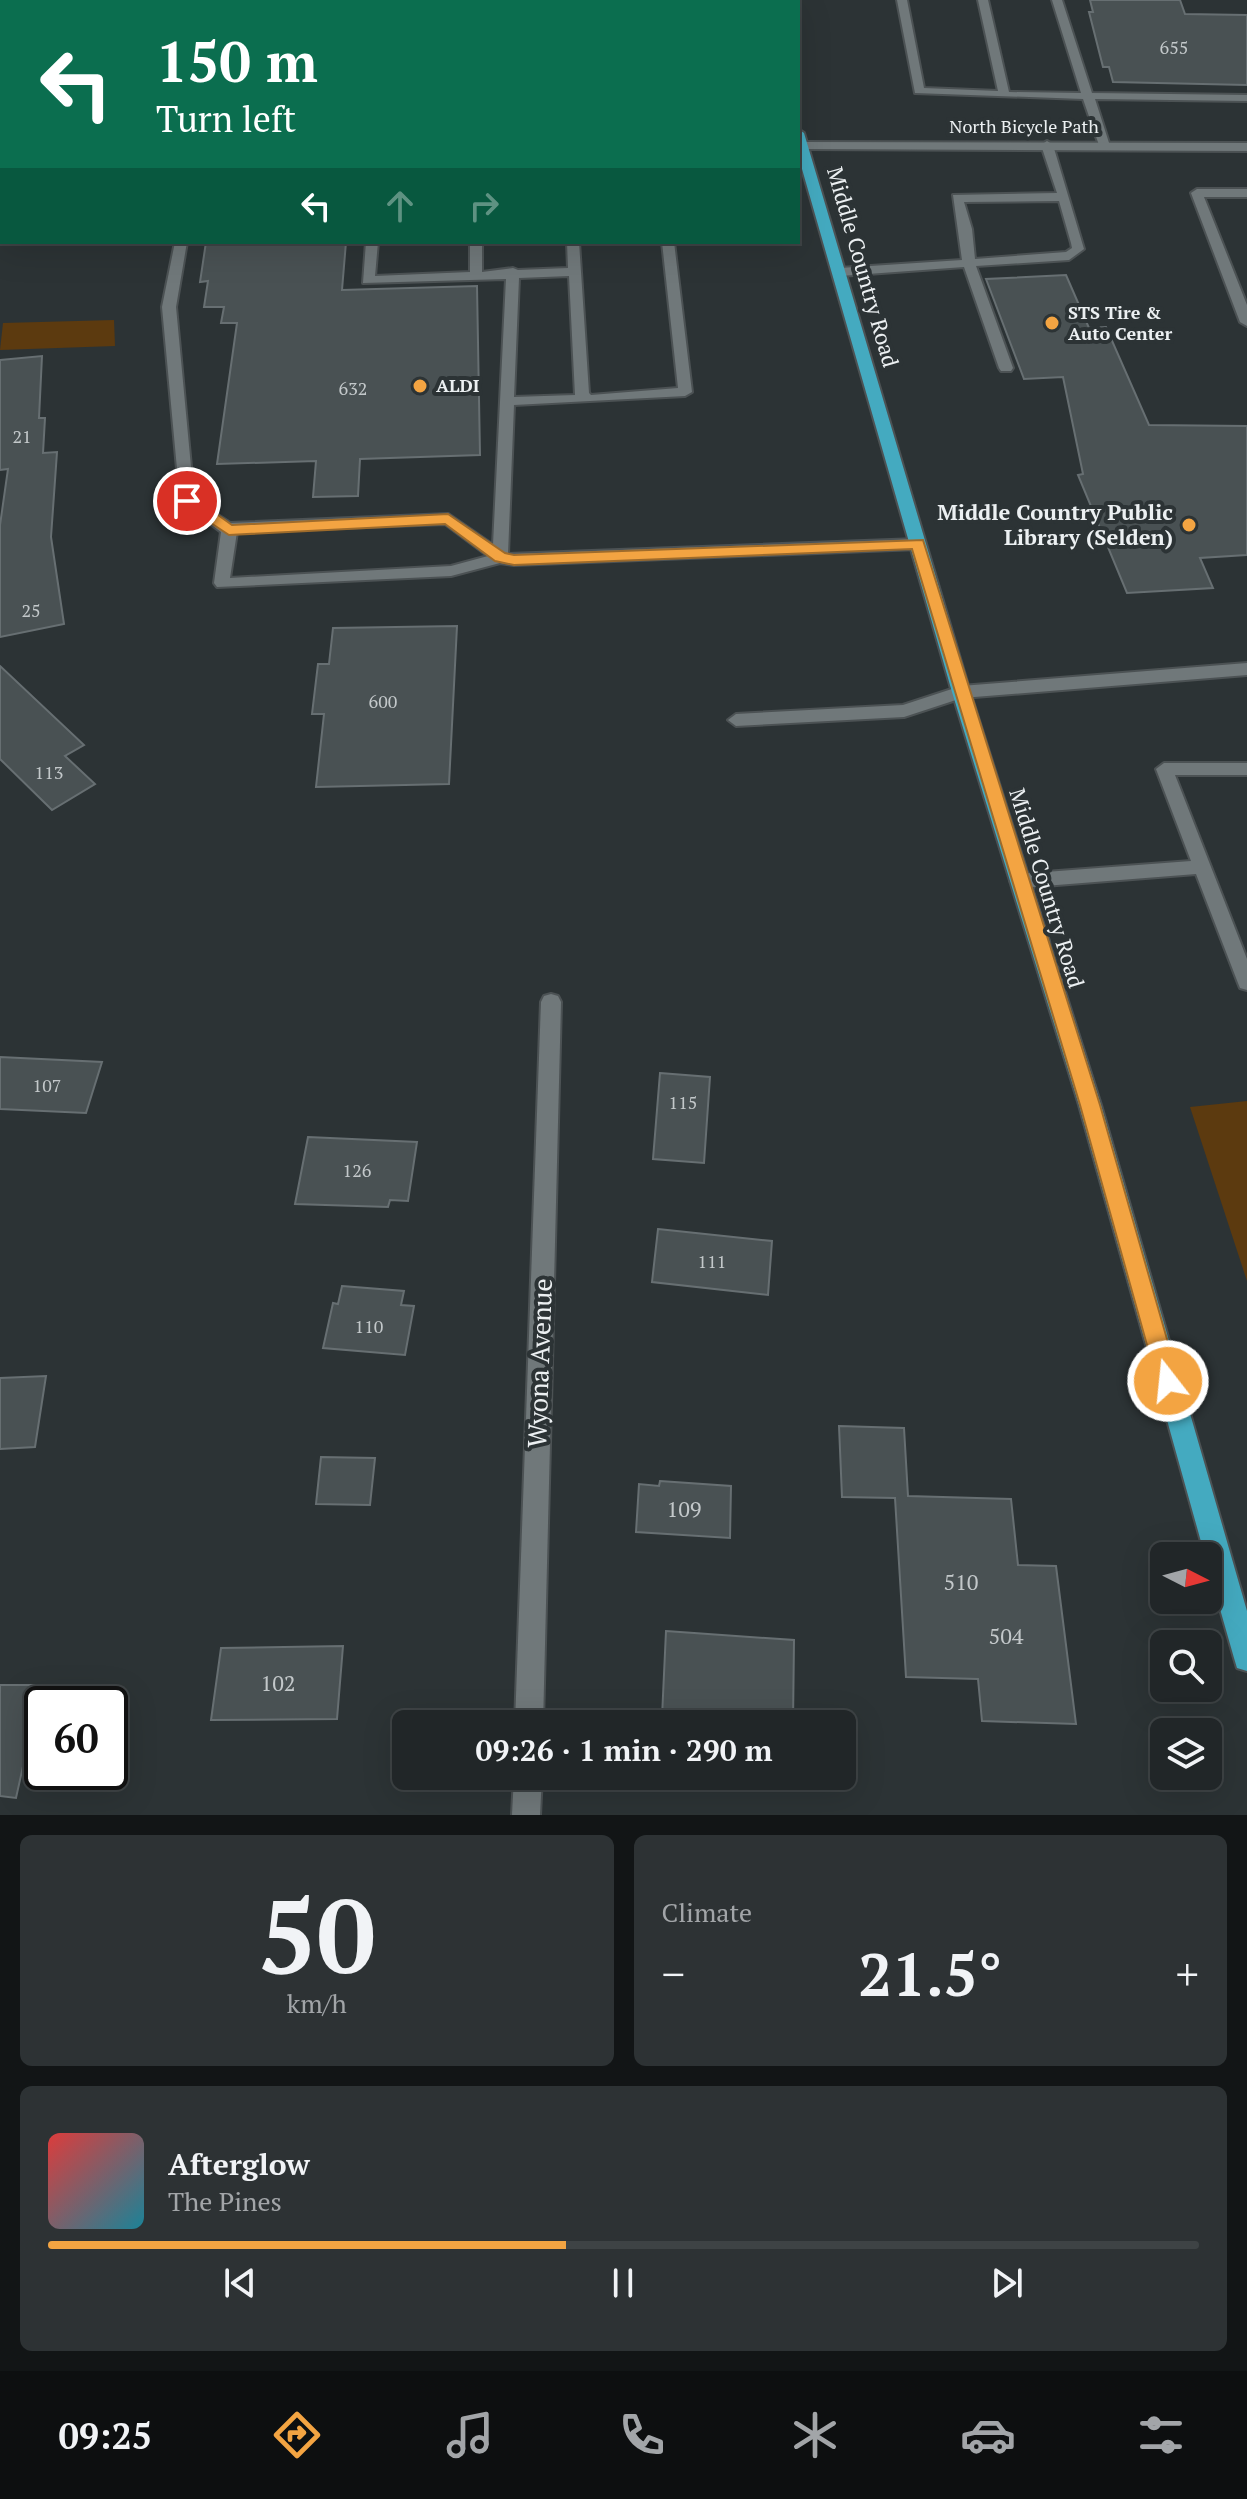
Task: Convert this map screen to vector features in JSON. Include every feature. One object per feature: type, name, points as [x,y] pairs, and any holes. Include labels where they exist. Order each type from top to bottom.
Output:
[{"type":"main road","name":"Middle Country Road","points":[[800,144],[961,692],[1090,1105],[1247,1658]]},
{"type":"street","name":"North Bicycle Path","points":[[800,141],[1247,147]]},
{"type":"street","name":"Wyona Avenue","points":[[529,1710],[551,1002]]},
{"type":"street","points":[[526,1815],[527,1790]]},
{"type":"lane","points":[[902,0],[919,91],[1247,98]]},
{"type":"lane","points":[[983,0],[1004,95]]},
{"type":"lane","points":[[1057,0],[1104,146]]},
{"type":"lane","points":[[840,272],[1056,258],[1078,249],[1080,241],[1061,197],[1047,145]]},
{"type":"lane","points":[[1247,193],[1197,193],[1247,322]]},
{"type":"lane","points":[[1006,368],[969,264],[966,229],[957,198],[1061,197]]},
{"type":"lane","points":[[181,244],[169,307],[187,501],[229,530],[448,519],[500,558]]},
{"type":"lane","points":[[372,244],[368,280],[575,272]]},
{"type":"lane","points":[[476,244],[476,276]]},
{"type":"lane","points":[[573,244],[582,395],[589,399]]},
{"type":"lane","points":[[508,401],[685,392],[668,244]]},
{"type":"lane","points":[[500,558],[513,272]]},
{"type":"lane","points":[[229,530],[222,583],[226,584],[451,571],[500,558],[918,544]]},
{"type":"lane","points":[[736,720],[904,711],[961,692],[1247,669]]},
{"type":"lane","points":[[1247,769],[1246,766],[1164,769],[1247,983]]},
{"type":"lane","points":[[1019,881],[1202,867]]},
{"type":"shaded area","points":[[114,320],[115,346],[0,350],[3,323]]},
{"type":"shaded area","points":[[1247,1101],[1247,1281],[1190,1107]]},
{"type":"building","points":[[1090,0],[1180,0],[1185,14],[1247,15],[1247,85],[1113,82],[1109,67],[1103,67],[1089,12],[1093,12]]},
{"type":"building","points":[[206,244],[346,244],[342,290],[477,286],[480,455],[360,459],[358,496],[313,497],[316,461],[217,464],[237,323],[221,323],[224,307],[204,307],[208,281],[200,282]]},
{"type":"building","points":[[1066,275],[1089,328],[1106,327],[1149,425],[1247,426],[1247,555],[1200,558],[1213,588],[1127,593],[1078,475],[1083,474],[1063,377],[1024,379],[986,279]]},
{"type":"building","points":[[42,356],[39,418],[45,418],[43,453],[57,452],[51,537],[64,624],[0,637],[0,525],[8,469],[0,470],[0,360]]},
{"type":"building","points":[[457,626],[449,784],[316,787],[324,714],[312,714],[318,664],[329,664],[333,628]]},
{"type":"building","points":[[0,666],[84,745],[65,756],[95,784],[52,810],[0,759]]},
{"type":"building","points":[[0,1057],[102,1062],[86,1113],[0,1109]]},
{"type":"building","points":[[660,1073],[710,1077],[704,1163],[653,1159]]},
{"type":"building","points":[[308,1137],[417,1142],[408,1201],[390,1200],[388,1207],[295,1204]]},
{"type":"building","points":[[658,1229],[772,1241],[768,1295],[652,1282]]},
{"type":"building","points":[[342,1286],[404,1291],[401,1305],[414,1306],[405,1355],[323,1348],[333,1303],[338,1304]]},
{"type":"building","points":[[46,1376],[35,1447],[0,1449],[0,1378]]},
{"type":"building","points":[[839,1426],[904,1428],[908,1496],[1011,1499],[1018,1565],[1056,1566],[1076,1724],[982,1721],[978,1679],[906,1677],[895,1498],[842,1497]]},
{"type":"building","points":[[321,1457],[375,1458],[370,1505],[316,1504]]},
{"type":"building","points":[[660,1481],[731,1486],[730,1538],[636,1532],[639,1484],[659,1486]]},
{"type":"building","points":[[666,1631],[794,1640],[793,1710],[662,1710]]},
{"type":"building","points":[[343,1646],[337,1719],[211,1720],[221,1648]]},
{"type":"building","points":[[0,1685],[41,1685],[24,1686],[24,1762],[16,1798],[0,1796]]},
{"type":"place","name":"STS Tire & Auto Center","points":[[1052,323]]},
{"type":"place","name":"ALDI","points":[[420,386]]},
{"type":"place","name":"Middle Country Public Library (Selden)","points":[[1189,525]]},
{"type":"route","points":[[187,501],[229,530],[234,527],[448,519],[500,558],[514,560],[918,544],[1020,885],[1090,1105],[1168,1381]]}]
